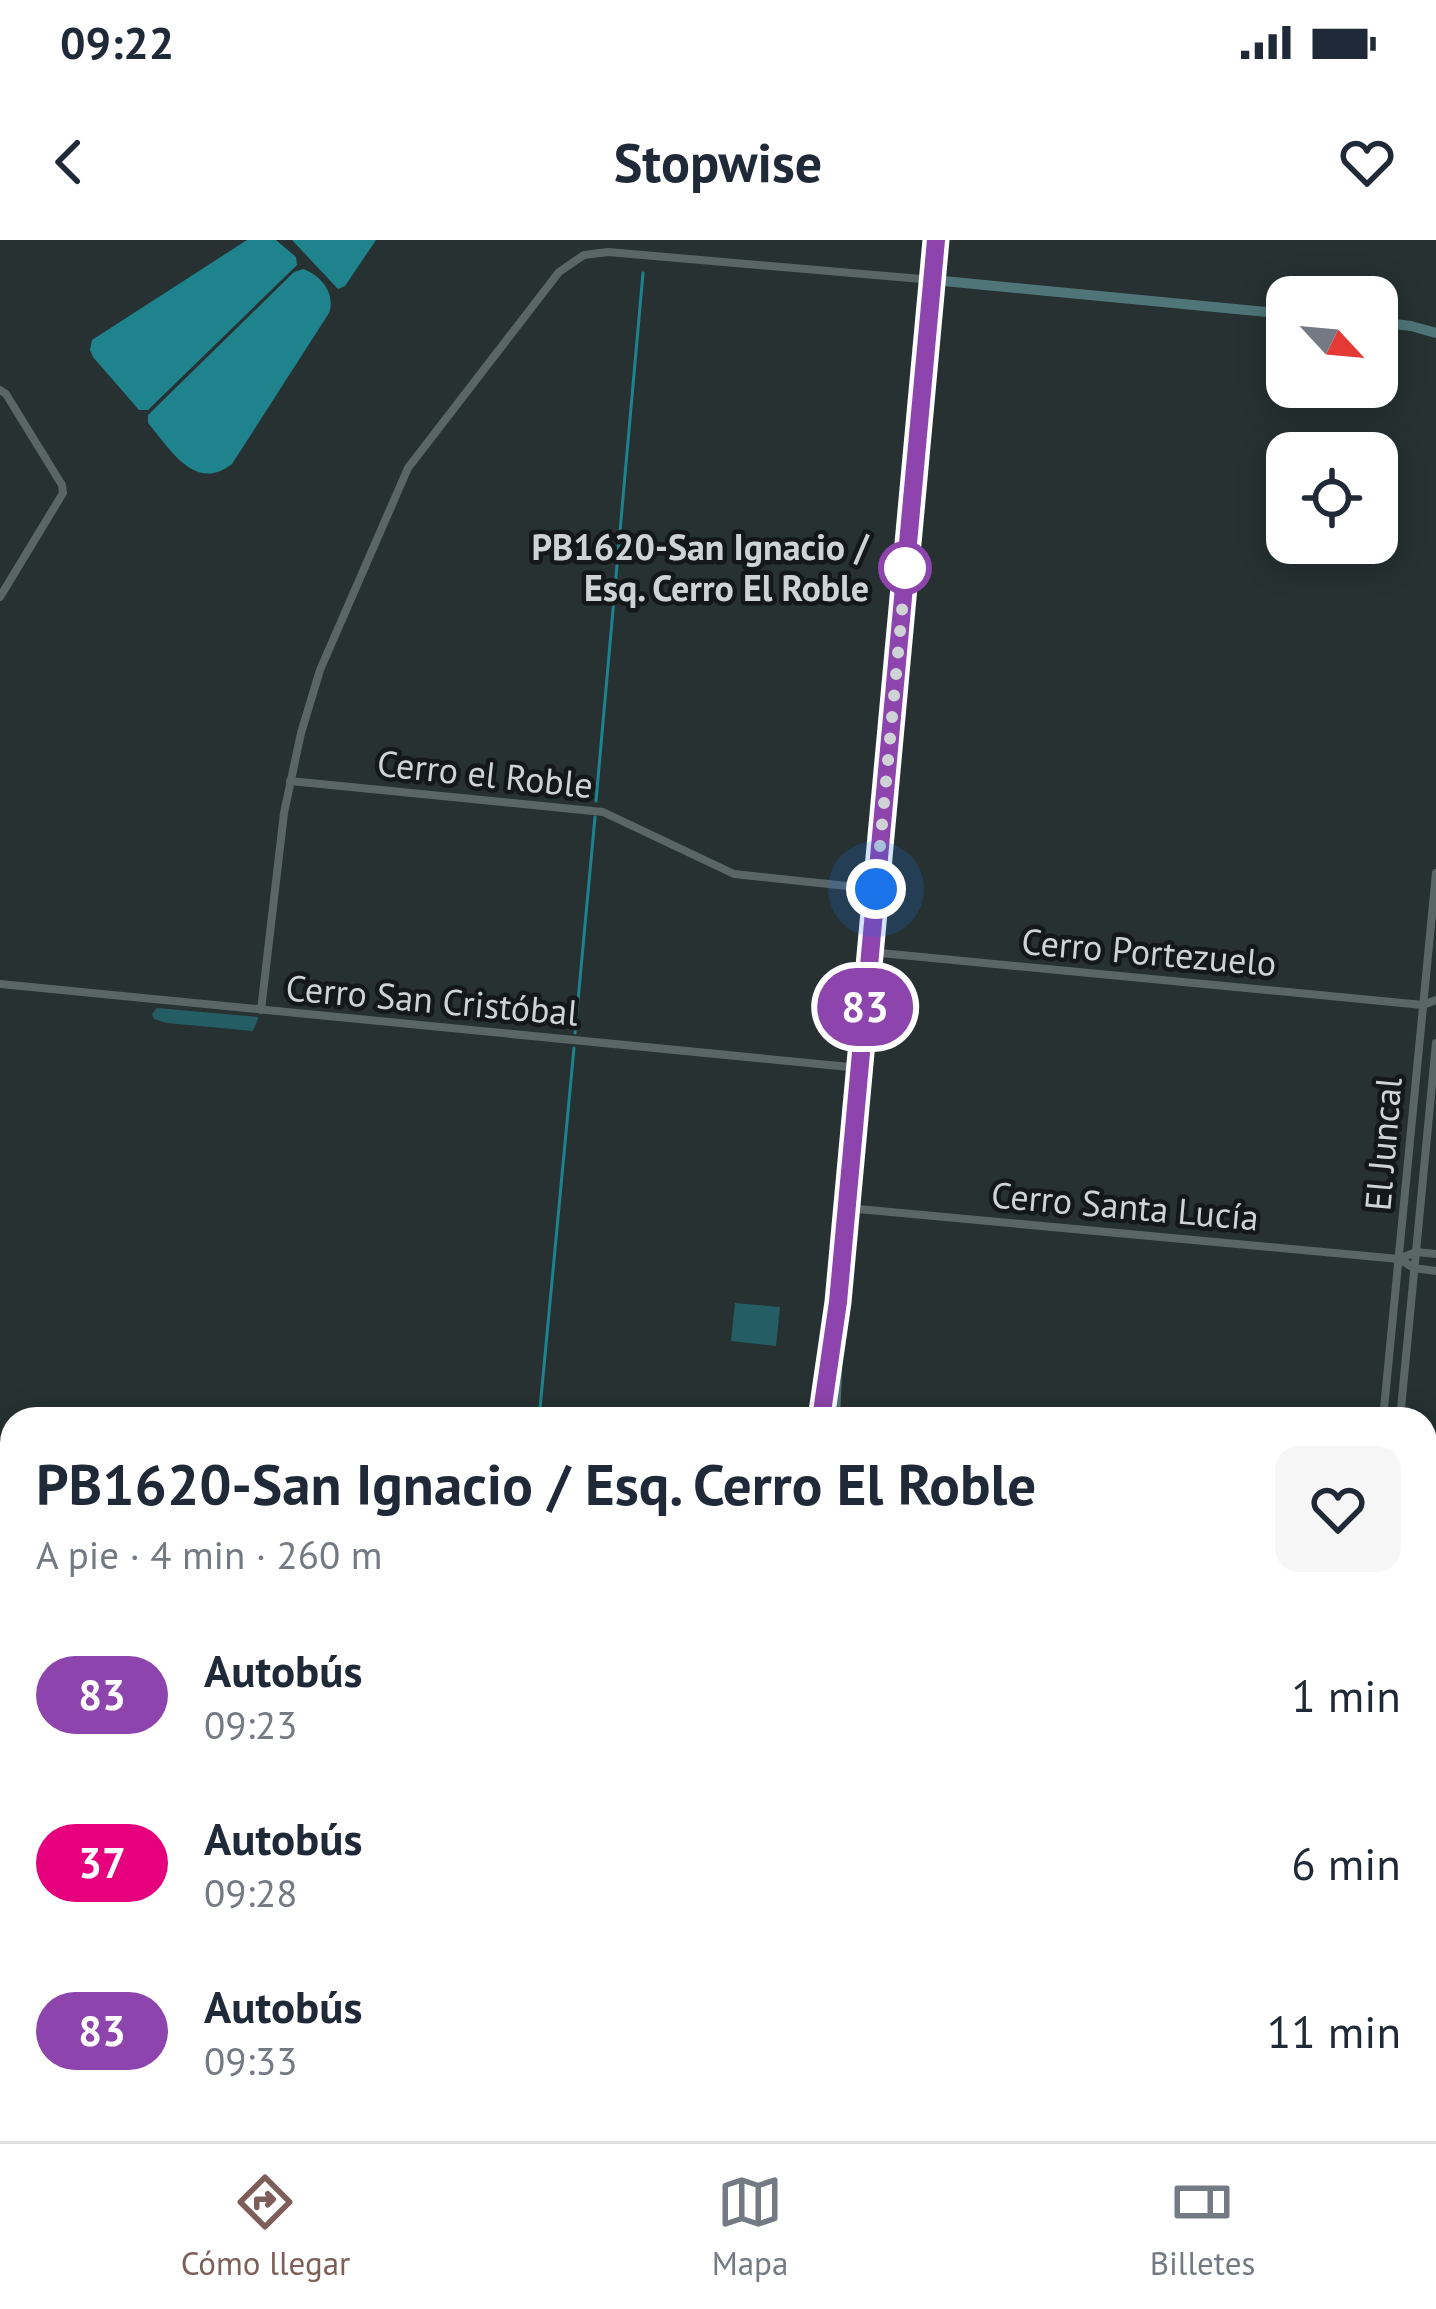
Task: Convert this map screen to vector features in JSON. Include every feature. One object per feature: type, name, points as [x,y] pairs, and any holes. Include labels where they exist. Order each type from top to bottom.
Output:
[{"type":"main road","points":[[823,1407],[838,1302],[936,240]]},
{"type":"main road","points":[[933,280],[1266,312]]},
{"type":"main road","points":[[1398,324],[1436,333]]},
{"type":"main road","points":[[835,1407],[838,1302]]},
{"type":"street","points":[[261,1010],[278,848],[315,683],[408,468],[565,266],[584,255],[608,252],[933,280]]},
{"type":"street","points":[[0,390],[63,493],[0,597]]},
{"type":"street","name":"Cerro el Roble","points":[[290,781],[593,811],[614,816],[730,872],[876,889]]},
{"type":"street","name":"El Juncal","points":[[1385,1407],[1436,873]]},
{"type":"street","name":"Cerro Portezuelo","points":[[870,952],[1423,1005],[1436,1013]]},
{"type":"street","name":"Cerro San Cristóbal","points":[[0,984],[860,1068]]},
{"type":"street","name":"Cerro Portezuelo","points":[[1423,1005],[1436,1000]]},
{"type":"street","name":"El Juncal","points":[[1401,1407],[1436,1042]]},
{"type":"street","name":"Cerro Santa Lucía","points":[[847,1208],[1399,1258],[1416,1252],[1436,1254]]},
{"type":"street","name":"Cerro Santa Lucía","points":[[1399,1258],[1414,1268],[1436,1270]]},
{"type":"shaded area","points":[[247,240],[276,240],[296,257],[297,265],[148,410],[139,410],[93,357],[92,340]]},
{"type":"shaded area","points":[[292,240],[376,240],[345,286],[338,289]]},
{"type":"shaded area","points":[[303,269],[325,286],[329,313],[232,464],[219,472],[195,471],[165,444],[148,423],[148,415],[294,272]]},
{"type":"shaded area","points":[[157,1008],[258,1019],[253,1031],[167,1023],[154,1019]]},
{"type":"shaded area","points":[[735,1303],[780,1307],[776,1346],[731,1341]]},
{"type":"waterway","points":[[596,801],[643,273]]},
{"type":"waterway","points":[[575,1033],[595,817]]},
{"type":"waterway","points":[[540,1407],[574,1048]]},
{"type":"bus line","name":"83","points":[[823,1407],[838,1302],[936,240]]},
{"type":"place","name":"PB1620-San Ignacio / Esq. Cerro El Roble","points":[[905,568]]},
{"type":"route","points":[[876,889],[907,557],[905,568]]}]
